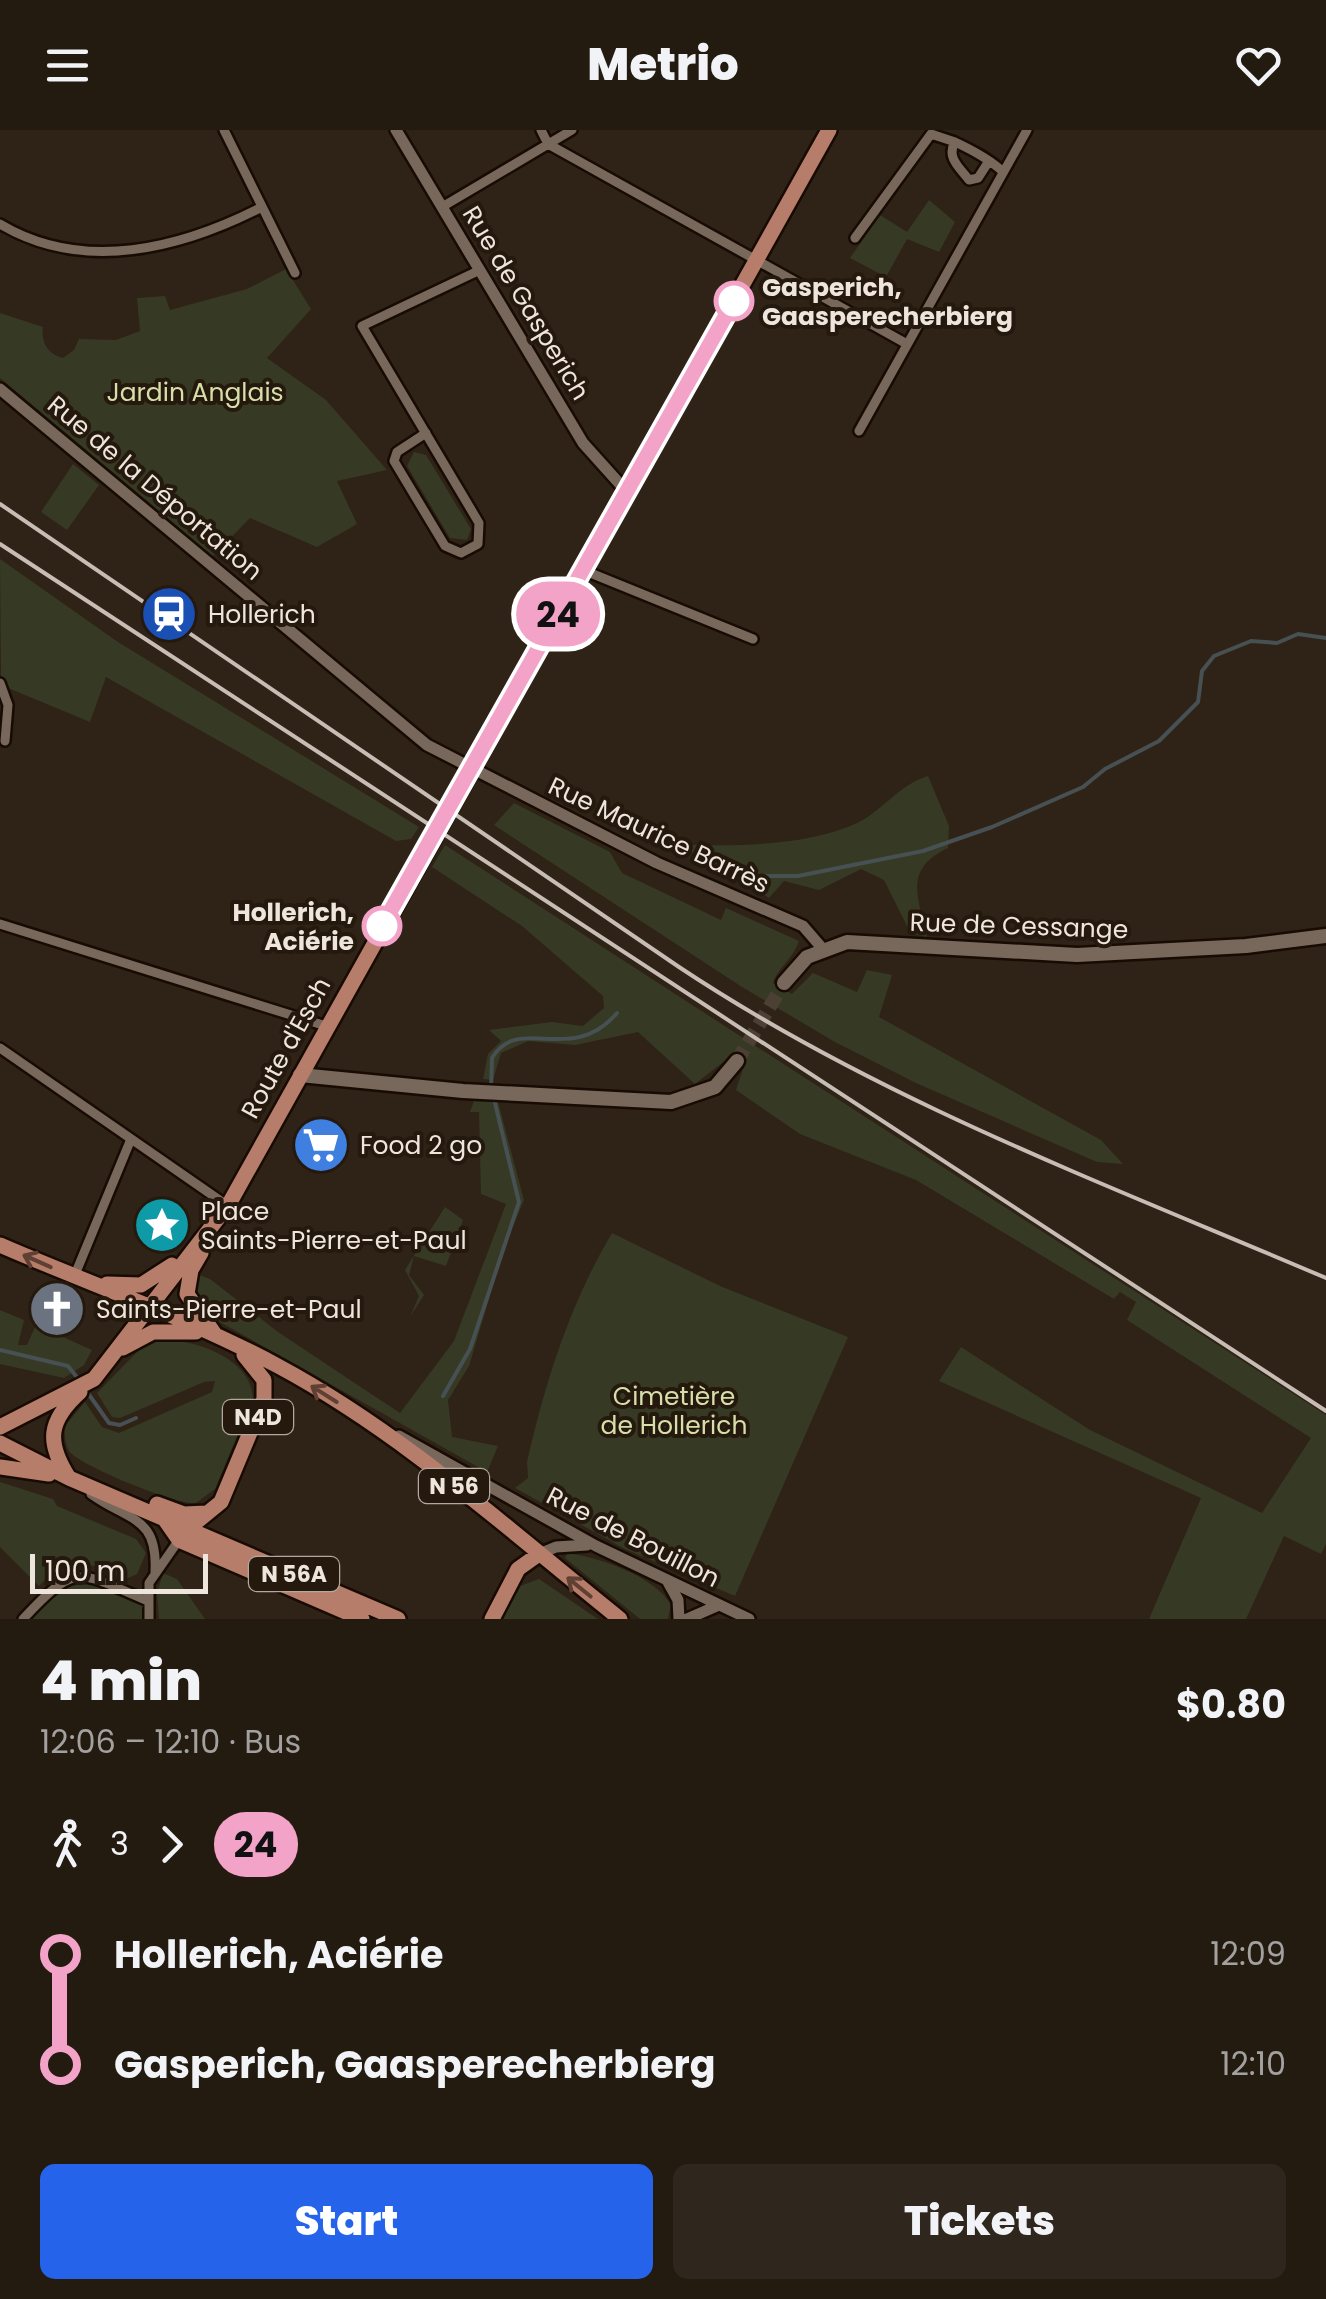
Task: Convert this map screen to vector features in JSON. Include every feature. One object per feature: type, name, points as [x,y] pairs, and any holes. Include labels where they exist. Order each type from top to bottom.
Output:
[{"type":"main road","name":"Route d'Esch","points":[[73,1393],[94,1379],[228,1206],[830,130]]},
{"type":"main road","name":"Rue de Cessange","points":[[822,948],[859,942],[1032,954],[1115,954],[1326,936]]},
{"type":"main road","points":[[784,984],[801,962],[822,948]]},
{"type":"main road","points":[[300,1075],[491,1093],[687,1100],[715,1087],[737,1060]]},
{"type":"main road","name":"Route d'Esch","points":[[74,1277],[117,1286],[153,1281],[228,1206]]},
{"type":"main road","points":[[214,1334],[192,1306],[187,1285],[191,1270],[228,1206]]},
{"type":"main road","name":"N 56","points":[[0,1244],[214,1334],[282,1368],[367,1421],[620,1619]]},
{"type":"main road","name":"N 56","points":[[118,1350],[165,1330],[214,1334]]},
{"type":"main road","name":"N4D","points":[[211,1512],[228,1490],[265,1392],[256,1366],[214,1334]]},
{"type":"main road","points":[[0,1427],[73,1393]]},
{"type":"main road","points":[[69,1478],[52,1447],[50,1432],[73,1393]]},
{"type":"main road","name":"N 56A","points":[[0,1443],[69,1478],[163,1517],[184,1534],[362,1619]]},
{"type":"main road","points":[[0,1466],[69,1478]]},
{"type":"main road","name":"N 56A","points":[[69,1478],[123,1490],[184,1514],[211,1512]]},
{"type":"main road","points":[[184,1534],[211,1512]]},
{"type":"main road","name":"N 56A","points":[[184,1534],[398,1619]]},
{"type":"main road","points":[[492,1619],[518,1570],[539,1554]]},
{"type":"street","points":[[224,130],[295,273]]},
{"type":"street","name":"Rue de Gasperich","points":[[396,130],[593,458],[627,492]]},
{"type":"street","points":[[540,130],[548,144],[907,344]]},
{"type":"street","points":[[442,207],[572,130]]},
{"type":"street","points":[[858,431],[1027,130]]},
{"type":"street","points":[[854,238],[931,134],[955,142],[1003,172]]},
{"type":"street","points":[[955,142],[951,157],[969,180],[978,178],[989,160]]},
{"type":"street","points":[[0,224],[76,250],[127,251],[188,241],[262,206]]},
{"type":"street","points":[[426,433],[397,452],[394,461],[445,546],[461,553],[478,544],[480,524],[426,433],[362,326],[480,270]]},
{"type":"street","name":"Rue de la Déportation","points":[[0,388],[402,726],[470,770]]},
{"type":"street","points":[[583,570],[753,640]]},
{"type":"street","points":[[0,682],[8,706],[5,740]]},
{"type":"street","name":"Rue Maurice Barrès","points":[[470,770],[657,863],[793,922],[810,932],[822,948]]},
{"type":"street","points":[[0,924],[326,1026]]},
{"type":"street","points":[[0,1048],[228,1206]]},
{"type":"street","points":[[74,1277],[131,1138]]},
{"type":"street","name":"Rue de Bouillon","points":[[367,1421],[444,1458],[596,1546],[749,1619]]},
{"type":"street","name":"N 56A","points":[[69,1478],[147,1526],[156,1546],[154,1572]]},
{"type":"street","name":"Rue de Bouillon","points":[[453,1485],[473,1485],[497,1492]]},
{"type":"street","points":[[149,1619],[154,1572],[184,1534]]},
{"type":"street","points":[[539,1554],[566,1546],[596,1546]]},
{"type":"street","points":[[23,1619],[57,1582],[71,1575],[98,1580],[148,1601]]},
{"type":"street","points":[[668,1582],[683,1619],[719,1605]]},
{"type":"green space","points":[[929,200],[955,222],[939,252],[907,239],[886,277],[850,258],[880,215],[907,232]]},
{"type":"green space","name":"Jardin Anglais","points":[[286,269],[311,309],[267,358],[326,400],[387,470],[337,481],[357,524],[317,547],[250,518],[213,556],[0,378],[0,313],[43,327],[46,346],[63,358],[74,350],[79,339],[116,340],[140,331],[137,298],[165,296],[170,310],[247,289]]},
{"type":"green space","points":[[414,452],[426,455],[471,529],[467,540],[450,538],[407,466]]},
{"type":"green space","points":[[73,464],[99,485],[67,530],[41,512]]},
{"type":"green space","points":[[0,559],[118,642],[419,827],[411,839],[396,841],[106,677],[90,722],[1,685]]},
{"type":"green space","points":[[928,776],[949,826],[948,848],[924,865],[917,885],[927,937],[911,934],[884,880],[861,869],[819,890],[784,881],[769,898],[678,844],[769,843],[838,831],[866,818],[908,785]]},
{"type":"green space","points":[[514,803],[610,852],[622,873],[721,920],[726,908],[799,941],[773,983],[792,994],[813,973],[857,992],[867,970],[892,975],[879,1017],[1101,1140],[1123,1164],[1097,1162],[916,1083],[835,1042],[742,987],[494,825]]},
{"type":"green space","points":[[445,845],[1326,1415],[1326,1544],[1321,1554],[1284,1536],[1246,1619],[1149,1619],[1201,1498],[939,1381],[961,1347],[1090,1430],[1262,1513],[1311,1438],[1127,1320],[1136,1302],[1120,1292],[1114,1299],[916,1180],[800,1134],[736,1090],[744,1066],[731,1056],[695,1084],[638,1032],[575,1045],[528,1041],[501,1053],[493,1080],[483,1079],[488,1054],[501,1041],[489,1030],[552,1022],[583,1026],[604,1008],[603,996],[522,926],[432,867]]},
{"type":"green space","points":[[474,1101],[498,1102],[524,1200],[505,1245],[469,1366],[448,1400],[452,1437],[498,1446],[487,1472],[211,1317],[200,1303],[195,1287],[197,1274],[210,1279],[278,1332],[400,1413],[454,1341],[506,1204],[481,1194],[479,1112],[470,1112]]},
{"type":"green space","points":[[445,1207],[463,1220],[446,1266],[414,1256],[409,1275],[424,1295],[410,1317],[419,1296],[405,1270]]},
{"type":"green space","name":"Cimetière de Hollerich","points":[[612,1233],[720,1286],[848,1337],[735,1596],[625,1549],[515,1488],[528,1478],[527,1462],[560,1344]]},
{"type":"green space","points":[[0,1310],[24,1320],[18,1345],[27,1345],[36,1325],[92,1350],[84,1365],[64,1378],[0,1364]]},
{"type":"green space","points":[[160,1340],[189,1343],[219,1354],[243,1372],[250,1384],[253,1398],[215,1489],[196,1503],[151,1492],[110,1475],[77,1458],[66,1442],[64,1427],[85,1402],[102,1427],[119,1433],[212,1392],[215,1381],[204,1382],[120,1418],[112,1417],[97,1393],[138,1351]]},
{"type":"green space","points":[[0,1482],[53,1499],[57,1506],[136,1539],[146,1553],[137,1574],[126,1579],[89,1565],[71,1563],[39,1586],[0,1547]]},
{"type":"green space","points":[[567,1553],[609,1564],[652,1585],[671,1605],[668,1619],[640,1619],[565,1558]]},
{"type":"green space","points":[[163,1573],[177,1579],[205,1619],[159,1619],[157,1593]]},
{"type":"green space","points":[[71,1575],[148,1601],[149,1619],[23,1619]]},
{"type":"green space","points":[[539,1579],[598,1619],[502,1619],[520,1586]]},
{"type":"waterway","points":[[742,876],[798,876],[923,851],[992,827],[1083,787],[1105,769],[1159,741],[1198,702],[1202,671],[1214,656],[1251,641],[1277,643],[1298,634],[1326,638]]},
{"type":"waterway","points":[[491,1090],[492,1058],[503,1045],[531,1038],[582,1036],[600,1029],[617,1013]]},
{"type":"waterway","points":[[443,1396],[470,1349],[519,1202],[494,1099]]},
{"type":"waterway","points":[[0,1350],[68,1366],[80,1381]]},
{"type":"waterway","points":[[85,1389],[109,1423],[120,1425],[136,1418]]},
{"type":"tunnel","points":[[737,1061],[784,983]]},
{"type":"railway","points":[[0,504],[755,1015],[995,1137],[1326,1278]]},
{"type":"railway","points":[[0,544],[1326,1411]]},
{"type":"bus line","name":"24","points":[[382,926],[734,301]]},
{"type":"place","name":"Gasperich, Gaasperecherbierg","points":[[734,301]]},
{"type":"place","name":"Hollerich","points":[[169,614]]},
{"type":"place","name":"Hollerich, Aciérie","points":[[382,926]]},
{"type":"place","name":"Food 2 go","points":[[321,1145]]},
{"type":"place","name":"Place Saints-Pierre-et-Paul","points":[[162,1225]]},
{"type":"place","name":"Saints-Pierre-et-Paul","points":[[57,1309]]}]
